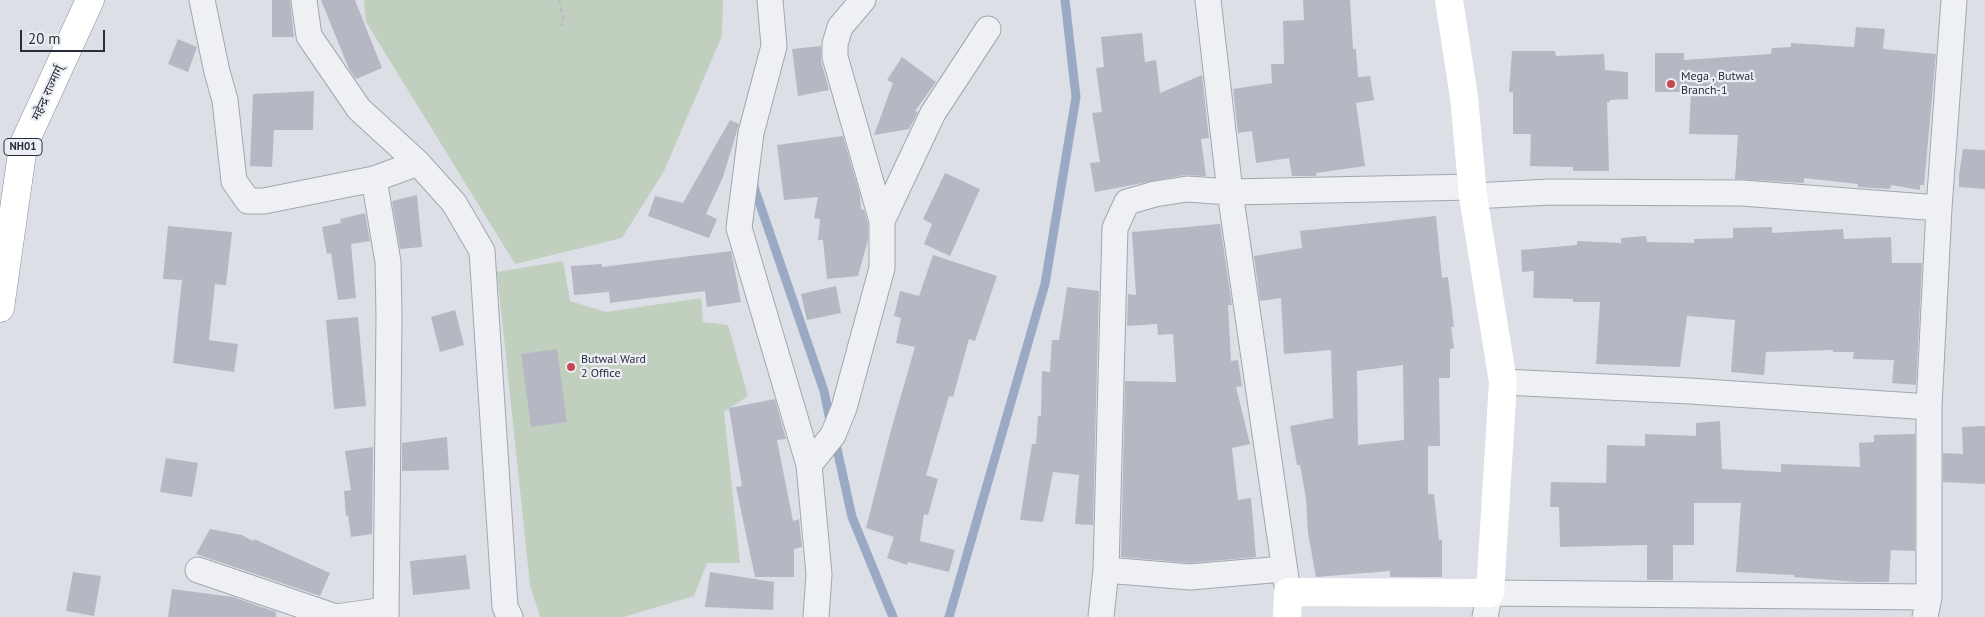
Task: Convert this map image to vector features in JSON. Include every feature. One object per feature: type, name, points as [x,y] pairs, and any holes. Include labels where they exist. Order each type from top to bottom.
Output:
[{"type":"main road","name":"महेन्द्र राज्मार्ग्","points":[[0,308],[23,146],[90,0]]},
{"type":"main road","points":[[1286,593],[1488,605],[1503,382],[1473,192],[1464,97],[1449,0]]},
{"type":"street","points":[[202,0],[217,72],[225,100],[234,181],[248,201],[264,201],[374,179],[418,163]]},
{"type":"street","points":[[304,0],[309,36],[359,109],[418,163],[454,203],[482,251],[505,607],[510,617]]},
{"type":"street","points":[[770,0],[774,46],[751,133],[739,228],[809,465],[819,574],[816,617]]},
{"type":"street","points":[[809,465],[833,435],[844,408],[882,268],[882,222],[835,57],[835,44],[840,28],[862,0]]},
{"type":"street","points":[[1106,570],[1190,577],[1286,593],[1230,192],[1208,0]]},
{"type":"street","points":[[1488,605],[1927,607],[1929,407],[1939,208],[1954,0]]},
{"type":"street","points":[[882,222],[933,113],[988,29]]},
{"type":"street","points":[[198,570],[336,617],[386,614],[388,262],[374,179]]},
{"type":"street","points":[[1101,617],[1106,570],[1114,228],[1127,202],[1155,194],[1187,189],[1230,192],[1742,193],[1939,208]]},
{"type":"street","points":[[1503,382],[1690,391],[1929,407]]},
{"type":"path","points":[[558,0],[563,16],[562,26]]},
{"type":"green space","points":[[364,0],[723,0],[722,36],[664,171],[622,238],[515,264],[366,22]]},
{"type":"green space","points":[[563,261],[570,301],[606,312],[701,298],[703,322],[728,325],[748,396],[724,412],[740,563],[707,563],[694,596],[624,617],[540,617],[530,585],[497,272]]},
{"type":"building","points":[[272,0],[290,0],[294,37],[272,37]]},
{"type":"building","points":[[321,0],[355,0],[382,68],[356,79],[349,69]]},
{"type":"building","points":[[1303,0],[1350,0],[1353,49],[1356,49],[1358,77],[1370,76],[1374,100],[1356,103],[1365,166],[1316,173],[1317,175],[1314,176],[1292,176],[1289,158],[1256,163],[1252,131],[1238,133],[1233,89],[1272,83],[1271,64],[1284,64],[1283,21],[1304,20]]},
{"type":"building","points":[[1856,27],[1885,29],[1883,49],[1936,54],[1924,185],[1920,185],[1920,190],[1891,185],[1890,189],[1858,187],[1858,184],[1804,178],[1804,183],[1735,179],[1738,135],[1689,134],[1691,92],[1655,92],[1655,53],[1684,53],[1684,60],[1771,54],[1772,48],[1791,47],[1791,43],[1854,47]]},
{"type":"building","points":[[1142,33],[1145,62],[1156,60],[1160,93],[1202,75],[1209,138],[1201,139],[1206,176],[1185,175],[1095,192],[1090,163],[1100,162],[1092,113],[1102,112],[1096,68],[1104,67],[1101,37]]},
{"type":"building","points":[[178,39],[197,47],[188,72],[168,64]]},
{"type":"building","points":[[821,46],[821,61],[829,90],[798,96],[792,49]]},
{"type":"building","points":[[1512,51],[1555,51],[1556,56],[1604,54],[1605,70],[1628,72],[1628,99],[1610,100],[1610,102],[1607,102],[1609,171],[1573,171],[1573,167],[1530,166],[1531,134],[1513,134],[1513,92],[1509,92]]},
{"type":"building","points":[[902,57],[936,82],[915,111],[918,112],[909,129],[874,135],[893,83],[887,80]]},
{"type":"building","points":[[314,91],[313,130],[274,130],[272,167],[250,166],[253,94]]},
{"type":"building","points":[[730,120],[739,124],[723,177],[706,214],[717,219],[709,238],[648,216],[655,196],[683,203]]},
{"type":"building","points":[[843,136],[860,195],[861,209],[864,210],[868,223],[868,240],[858,276],[827,279],[823,240],[818,240],[820,219],[814,218],[818,197],[784,200],[777,145]]},
{"type":"building","points":[[1963,149],[1985,150],[1985,189],[1959,187]]},
{"type":"building","points":[[945,173],[980,189],[950,256],[924,244],[932,224],[923,219]]},
{"type":"building","points":[[417,195],[422,247],[400,249],[392,201]]},
{"type":"building","points":[[365,213],[370,241],[351,244],[356,298],[338,300],[331,253],[327,254],[322,227],[341,223],[340,219]]},
{"type":"building","points":[[1436,216],[1442,278],[1448,277],[1454,327],[1451,327],[1454,348],[1450,349],[1450,378],[1439,378],[1440,446],[1428,446],[1428,494],[1434,494],[1439,540],[1442,540],[1442,577],[1390,577],[1390,571],[1316,577],[1308,533],[1306,498],[1300,465],[1297,465],[1290,426],[1333,418],[1331,350],[1284,354],[1281,298],[1260,301],[1254,256],[1302,248],[1300,231]],"holes":[[[1403,365],[1404,440],[1358,445],[1357,371]]]},
{"type":"building","points":[[1220,224],[1232,305],[1228,305],[1231,361],[1238,360],[1242,386],[1236,387],[1250,444],[1232,448],[1238,500],[1251,498],[1256,557],[1190,563],[1121,557],[1125,381],[1176,382],[1173,334],[1158,335],[1157,324],[1127,326],[1128,294],[1136,295],[1132,232]]},
{"type":"building","points":[[168,226],[232,232],[226,285],[215,284],[209,340],[238,344],[234,372],[173,363],[182,280],[163,279]]},
{"type":"building","points":[[1772,227],[1772,233],[1843,229],[1844,239],[1891,237],[1892,263],[1922,263],[1916,385],[1892,383],[1894,360],[1853,359],[1854,352],[1833,352],[1833,350],[1766,352],[1764,375],[1731,372],[1735,320],[1687,316],[1680,367],[1596,364],[1600,302],[1573,302],[1573,299],[1533,298],[1534,271],[1522,272],[1521,250],[1577,245],[1577,241],[1621,243],[1621,238],[1646,236],[1647,242],[1694,243],[1694,239],[1733,238],[1733,228]]},
{"type":"building","points":[[731,251],[741,302],[707,307],[705,291],[610,303],[609,292],[574,295],[571,266],[602,264],[602,267]]},
{"type":"building","points":[[933,255],[997,276],[975,341],[969,339],[953,397],[949,396],[926,475],[938,479],[928,515],[924,514],[920,541],[955,550],[949,572],[908,562],[907,565],[887,558],[894,537],[866,528],[915,347],[896,343],[901,318],[894,316],[900,291],[919,296]]},
{"type":"building","points":[[836,286],[841,313],[807,320],[801,294]]},
{"type":"building","points":[[1067,287],[1099,291],[1093,525],[1075,524],[1079,475],[1053,472],[1043,522],[1020,520],[1032,444],[1036,444],[1038,416],[1041,416],[1042,371],[1050,372],[1052,340],[1059,340]]},
{"type":"building","points":[[455,310],[464,345],[440,352],[431,317]]},
{"type":"building","points":[[358,317],[366,406],[334,409],[326,320]]},
{"type":"building","points":[[557,349],[567,422],[531,427],[521,354]]},
{"type":"building","points":[[775,399],[786,439],[777,440],[793,521],[799,519],[802,547],[794,549],[794,577],[755,577],[736,487],[742,486],[729,408]]},
{"type":"building","points":[[1720,421],[1722,469],[1781,472],[1781,464],[1860,467],[1859,443],[1874,442],[1874,435],[1915,434],[1915,551],[1891,550],[1889,582],[1857,582],[1794,577],[1794,575],[1736,572],[1741,503],[1694,503],[1694,545],[1673,545],[1673,580],[1647,580],[1647,545],[1560,547],[1559,507],[1550,507],[1551,482],[1606,483],[1607,445],[1645,446],[1645,434],[1696,436],[1696,423]]},
{"type":"building","points":[[1985,426],[1985,484],[1943,482],[1943,453],[1963,454],[1962,427]]},
{"type":"building","points":[[447,437],[449,470],[402,471],[402,443]]},
{"type":"building","points":[[373,447],[372,534],[351,537],[348,515],[346,516],[344,491],[351,490],[345,451]]},
{"type":"building","points":[[166,458],[198,463],[192,497],[160,492]]},
{"type":"building","points":[[210,529],[242,535],[253,541],[254,539],[330,573],[320,596],[196,554]]},
{"type":"building","points":[[466,555],[470,589],[413,595],[410,561]]},
{"type":"building","points":[[73,572],[101,576],[94,616],[66,611]]},
{"type":"building","points":[[710,572],[774,582],[773,610],[705,607]]},
{"type":"building","points":[[172,589],[233,597],[276,612],[276,617],[168,617]]},
{"type":"waterway","points":[[949,617],[1045,284],[1076,97],[1065,0]]},
{"type":"waterway","points":[[754,183],[824,391],[831,425]]},
{"type":"waterway","points":[[835,440],[852,517],[893,617]]},
{"type":"place","name":"Mega , Butwal Branch-1","points":[[1671,84]]},
{"type":"place","name":"Butwal Ward 2 Office","points":[[571,367]]}]
